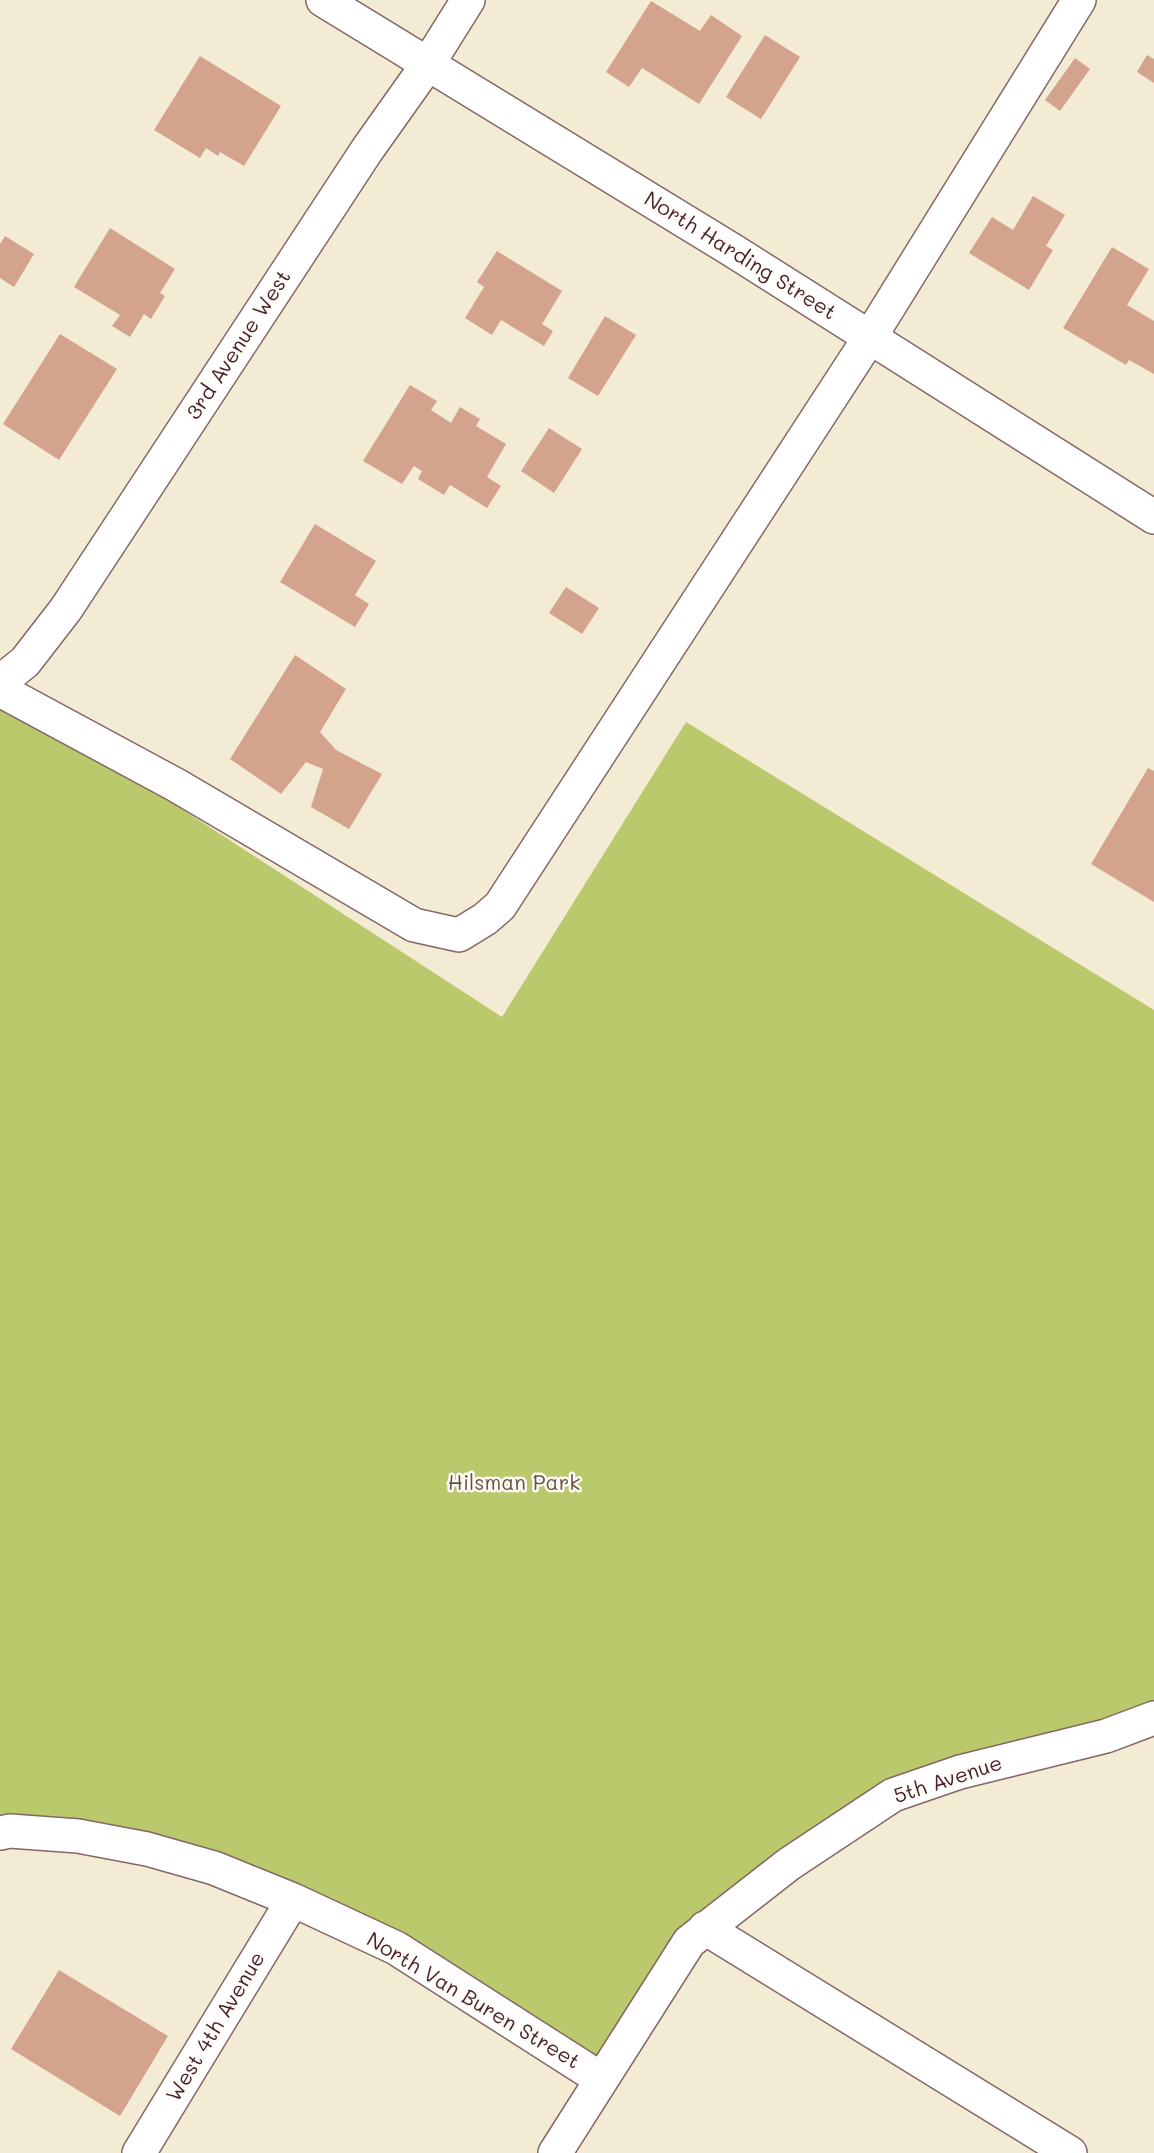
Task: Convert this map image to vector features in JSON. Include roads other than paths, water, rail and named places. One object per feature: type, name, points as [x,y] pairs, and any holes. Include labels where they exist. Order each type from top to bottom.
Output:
[{"type":"street","name":"North Harding Street","points":[[324,0],[732,250],[1154,517]]},
{"type":"street","name":"3rd Avenue West","points":[[0,682],[25,662],[66,609],[367,150],[428,64],[468,0]]},
{"type":"street","points":[[0,690],[176,785],[414,925],[459,935],[485,919],[500,906],[870,337],[1079,0]]},
{"type":"street","name":"5th Avenue","points":[[705,1928],[789,1864],[893,1795],[960,1772],[1106,1736],[1154,1718]]},
{"type":"street","name":"North Van Buren Street","points":[[0,1833],[10,1831],[78,1836],[147,1849],[214,1868],[293,1900],[396,1948],[601,2079]]},
{"type":"street","name":"West 4th Avenue","points":[[139,2153],[293,1900]]},
{"type":"street","points":[[555,2153],[689,1942],[705,1928],[1070,2153]]},
{"type":"park label","name":"Hilsman Park","points":[[514,1484]]}]
